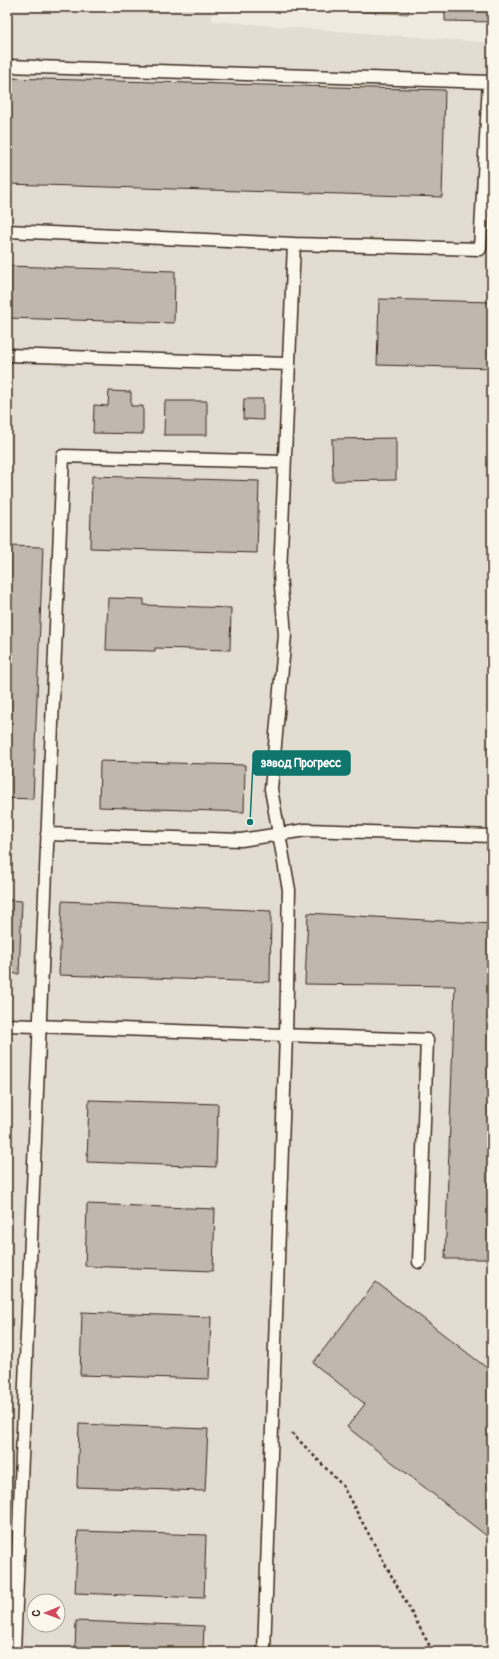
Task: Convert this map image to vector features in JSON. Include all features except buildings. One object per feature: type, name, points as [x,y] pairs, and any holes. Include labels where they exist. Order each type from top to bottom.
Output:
[{"type":"lane","points":[[7,66],[489,82],[480,249],[294,244],[7,231]]},
{"type":"lane","points":[[264,1652],[286,1035],[289,890],[271,789],[285,635],[280,574],[294,244]]},
{"type":"lane","points":[[7,355],[288,364]]},
{"type":"lane","points":[[14,1652],[63,456],[284,462]]},
{"type":"lane","points":[[47,834],[241,840],[306,830],[492,836]]},
{"type":"lane","points":[[7,1025],[427,1040],[419,1262]]},
{"type":"path","points":[[273,1413],[342,1485],[433,1652]]},
{"type":"shaded area","points":[[7,7],[212,7],[212,21],[492,43],[492,1652],[7,1652]]},
{"type":"shaded area","points":[[242,7],[409,7],[408,14]]},
{"type":"place","name":"завод Прогресс","points":[[250,822]]}]
